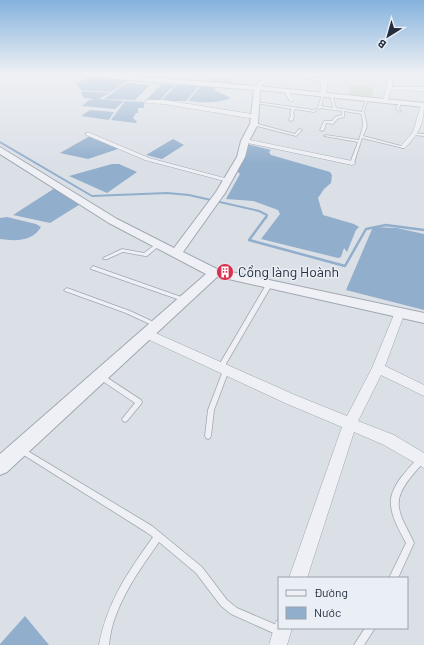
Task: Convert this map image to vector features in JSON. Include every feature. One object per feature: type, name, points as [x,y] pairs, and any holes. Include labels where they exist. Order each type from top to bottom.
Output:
[{"type":"street","points":[[177,104],[249,116],[255,115]]},
{"type":"street","points":[[175,254],[228,180],[240,158],[245,141],[254,124],[257,104]]},
{"type":"street","points":[[391,104],[400,107],[424,105],[421,122],[414,134],[403,146]]},
{"type":"street","points":[[88,134],[152,160],[228,180]]},
{"type":"street","points":[[245,141],[352,163]]},
{"type":"street","points":[[0,150],[112,220],[175,254],[221,273],[424,318]]},
{"type":"street","points":[[0,466],[185,300],[221,273]]},
{"type":"street","points":[[298,577],[350,424],[378,368],[400,312]]},
{"type":"street","points":[[152,330],[224,369],[389,440],[423,460]]},
{"type":"street","points":[[378,368],[424,391]]},
{"type":"lane","points":[[265,104],[311,111],[316,110],[321,104]]},
{"type":"lane","points":[[332,104],[335,109]]},
{"type":"lane","points":[[352,163],[365,126],[363,113],[366,104]]},
{"type":"lane","points":[[319,107],[363,113]]},
{"type":"lane","points":[[291,120],[291,113],[294,108]]},
{"type":"lane","points":[[322,130],[325,122],[332,123],[336,118],[343,116],[343,110]]},
{"type":"lane","points":[[254,124],[296,135],[300,130]]},
{"type":"lane","points":[[414,134],[424,135]]},
{"type":"lane","points":[[326,136],[360,141]]},
{"type":"lane","points":[[362,137],[403,146]]},
{"type":"lane","points":[[105,258],[122,250],[145,255],[158,245]]},
{"type":"lane","points":[[93,268],[185,300]]},
{"type":"lane","points":[[208,436],[211,410],[224,369],[270,283]]},
{"type":"lane","points":[[67,290],[128,312],[152,330]]},
{"type":"lane","points":[[100,376],[138,402],[125,419]]},
{"type":"lane","points":[[19,449],[149,529],[199,570],[224,603],[234,612],[281,635]]},
{"type":"lane","points":[[393,577],[410,543],[394,507],[395,494],[399,484],[423,460]]},
{"type":"lane","points":[[104,645],[106,628],[131,574],[158,537]]},
{"type":"lane","points":[[359,645],[369,629]]},
{"type":"water","points":[[84,104],[121,104],[115,109],[82,106]]},
{"type":"water","points":[[123,104],[144,104],[144,108],[138,108],[138,113],[136,113],[133,118],[137,122],[136,123],[111,120]]},
{"type":"water","points":[[90,110],[114,112],[109,120],[81,116]]},
{"type":"water","points":[[88,137],[92,137],[118,149],[88,159],[60,153]]},
{"type":"water","points":[[173,139],[184,145],[162,159],[146,155]]},
{"type":"water","points":[[247,144],[271,150],[269,152],[271,155],[330,172],[332,175],[331,183],[324,189],[318,198],[323,215],[354,224],[359,227],[356,230],[347,252],[344,248],[341,257],[338,258],[261,239],[280,214],[278,210],[253,201],[226,199],[240,174],[237,171]]},
{"type":"water","points":[[112,164],[119,164],[137,172],[107,193],[69,176]]},
{"type":"water","points":[[55,188],[82,203],[50,223],[13,215]]},
{"type":"water","points":[[7,217],[36,224],[41,227],[37,232],[28,238],[17,240],[0,239],[0,218]]},
{"type":"water","points":[[373,227],[397,228],[424,234],[424,310],[346,290]]},
{"type":"water","points":[[25,616],[49,645],[0,645],[0,644]]},
{"type":"waterway","points":[[0,142],[92,196],[167,193],[189,195],[259,211],[267,215],[266,218]]},
{"type":"waterway","points":[[266,217],[249,240],[345,266],[366,229],[386,225],[424,230]]},
{"type":"place","name":"Cổng làng Hoành","points":[[225,272]]}]
